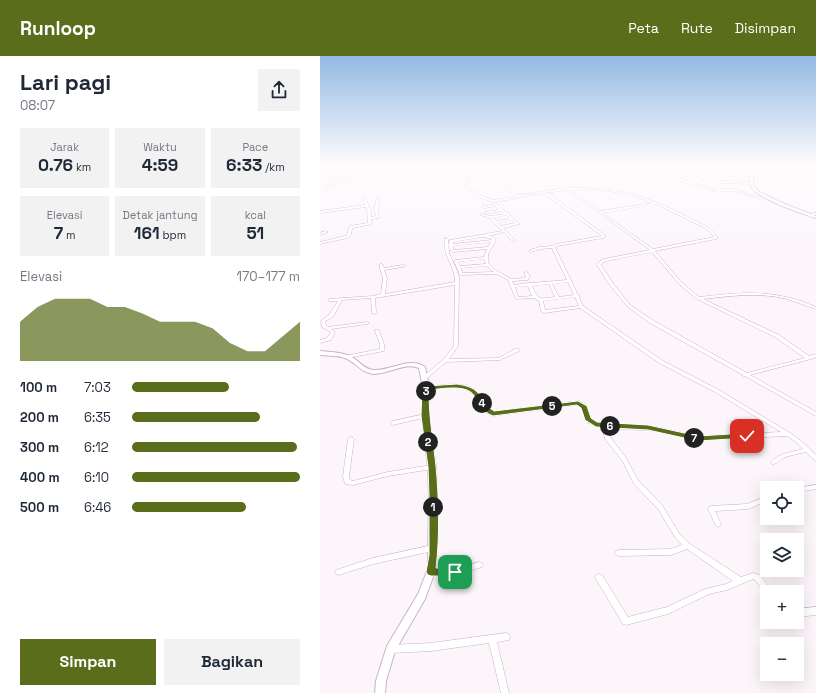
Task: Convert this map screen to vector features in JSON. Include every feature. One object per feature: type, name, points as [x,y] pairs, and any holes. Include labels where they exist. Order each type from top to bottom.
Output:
[{"type":"street","points":[[476,194],[492,201],[529,196],[530,194]]},
{"type":"street","points":[[515,194],[516,195],[530,194],[533,196],[542,194]]},
{"type":"street","points":[[531,251],[539,248],[553,247],[556,245],[604,236],[546,194]]},
{"type":"street","points":[[575,194],[652,250],[680,283],[698,298],[777,336],[809,358]]},
{"type":"street","points":[[634,194],[700,224],[715,235],[716,238],[652,250],[601,262],[599,265],[610,283],[628,306],[659,326],[816,414]]},
{"type":"street","points":[[749,194],[766,198]]},
{"type":"street","points":[[760,194],[766,198],[816,217]]},
{"type":"street","points":[[369,218],[379,216],[376,208],[378,198]]},
{"type":"street","points":[[320,243],[347,237],[349,235],[350,228],[369,223],[370,211],[364,199]]},
{"type":"street","points":[[600,212],[656,203]]},
{"type":"street","points":[[484,208],[496,205],[518,224],[501,227]]},
{"type":"street","points":[[320,212],[368,206]]},
{"type":"street","points":[[486,212],[502,210]]},
{"type":"street","points":[[810,216],[816,213]]},
{"type":"street","points":[[482,215],[491,217],[508,214]]},
{"type":"street","points":[[491,217],[513,240]]},
{"type":"street","points":[[496,222],[513,219]]},
{"type":"street","points":[[450,244],[450,241],[453,240],[485,236],[505,231]]},
{"type":"street","points":[[320,234],[326,232]]},
{"type":"street","points":[[485,236],[492,238],[494,241]]},
{"type":"street","points":[[424,378],[445,361],[456,346],[457,275],[454,265],[447,253],[446,239]]},
{"type":"street","points":[[450,244],[494,241]]},
{"type":"street","points":[[494,241],[485,258],[488,266],[510,280],[514,286],[517,298],[535,297],[541,300],[578,296]]},
{"type":"street","points":[[450,244],[453,251],[489,248]]},
{"type":"street","points":[[553,247],[559,263],[578,296],[581,307],[661,362],[717,391],[788,434],[798,441],[816,459]]},
{"type":"street","points":[[485,258],[456,261],[462,274],[497,273]]},
{"type":"street","points":[[383,294],[385,278],[382,267],[403,266]]},
{"type":"street","points":[[459,267],[488,266]]},
{"type":"street","points":[[510,280],[527,279],[528,276],[526,273]]},
{"type":"street","points":[[514,286],[570,281]]},
{"type":"street","points":[[550,283],[558,298]]},
{"type":"street","points":[[330,300],[373,297],[383,294],[457,284]]},
{"type":"street","points":[[529,284],[535,297]]},
{"type":"street","points":[[698,298],[759,293],[781,296],[816,308]]},
{"type":"street","points":[[373,297],[374,313]]},
{"type":"street","points":[[320,342],[328,340],[333,332],[324,326],[324,320],[332,315],[340,300]]},
{"type":"street","points":[[541,300],[544,311],[546,312],[581,307]]},
{"type":"street","points":[[328,328],[367,323]]},
{"type":"street","points":[[320,353],[347,357],[382,350],[382,344],[377,331]]},
{"type":"street","points":[[445,361],[500,359],[517,350]]},
{"type":"street","points":[[745,375],[816,355]]},
{"type":"street","points":[[347,357],[358,366],[369,371],[419,365],[422,367],[426,388],[425,416],[432,467],[433,548],[431,572],[422,596],[391,648],[381,681],[380,693]]},
{"type":"street","points":[[426,388],[457,386],[468,388],[473,391],[487,410],[493,414],[578,403],[584,407],[590,422],[604,426],[648,428],[698,438],[788,434]]},
{"type":"street","points":[[393,423],[425,416]]},
{"type":"street","points":[[604,426],[608,439],[624,459],[636,482],[660,506],[677,535],[688,546],[740,581]]},
{"type":"street","points":[[351,439],[346,482],[353,483],[388,474],[432,467]]},
{"type":"street","points":[[774,462],[780,457],[807,450]]},
{"type":"street","points":[[804,489],[816,487]]},
{"type":"street","points":[[718,524],[712,509],[748,506],[760,501]]},
{"type":"street","points":[[619,553],[671,552],[688,546]]},
{"type":"street","points":[[339,572],[373,561],[433,548]]},
{"type":"street","points":[[431,572],[455,572],[479,565]]},
{"type":"street","points":[[599,577],[626,621],[668,610],[708,591],[727,587],[753,576],[757,577],[763,585]]},
{"type":"street","points":[[804,612],[816,611]]},
{"type":"street","points":[[391,648],[431,647],[506,637]]},
{"type":"street","points":[[492,639],[505,693]]},
{"type":"route","points":[[455,572],[431,572],[433,555],[433,496],[432,467],[425,416],[426,388],[432,389],[457,386],[468,388],[473,391],[487,410],[493,414],[578,403],[583,405],[590,422],[596,425],[640,427],[656,429],[687,437],[709,439],[747,436]]}]
